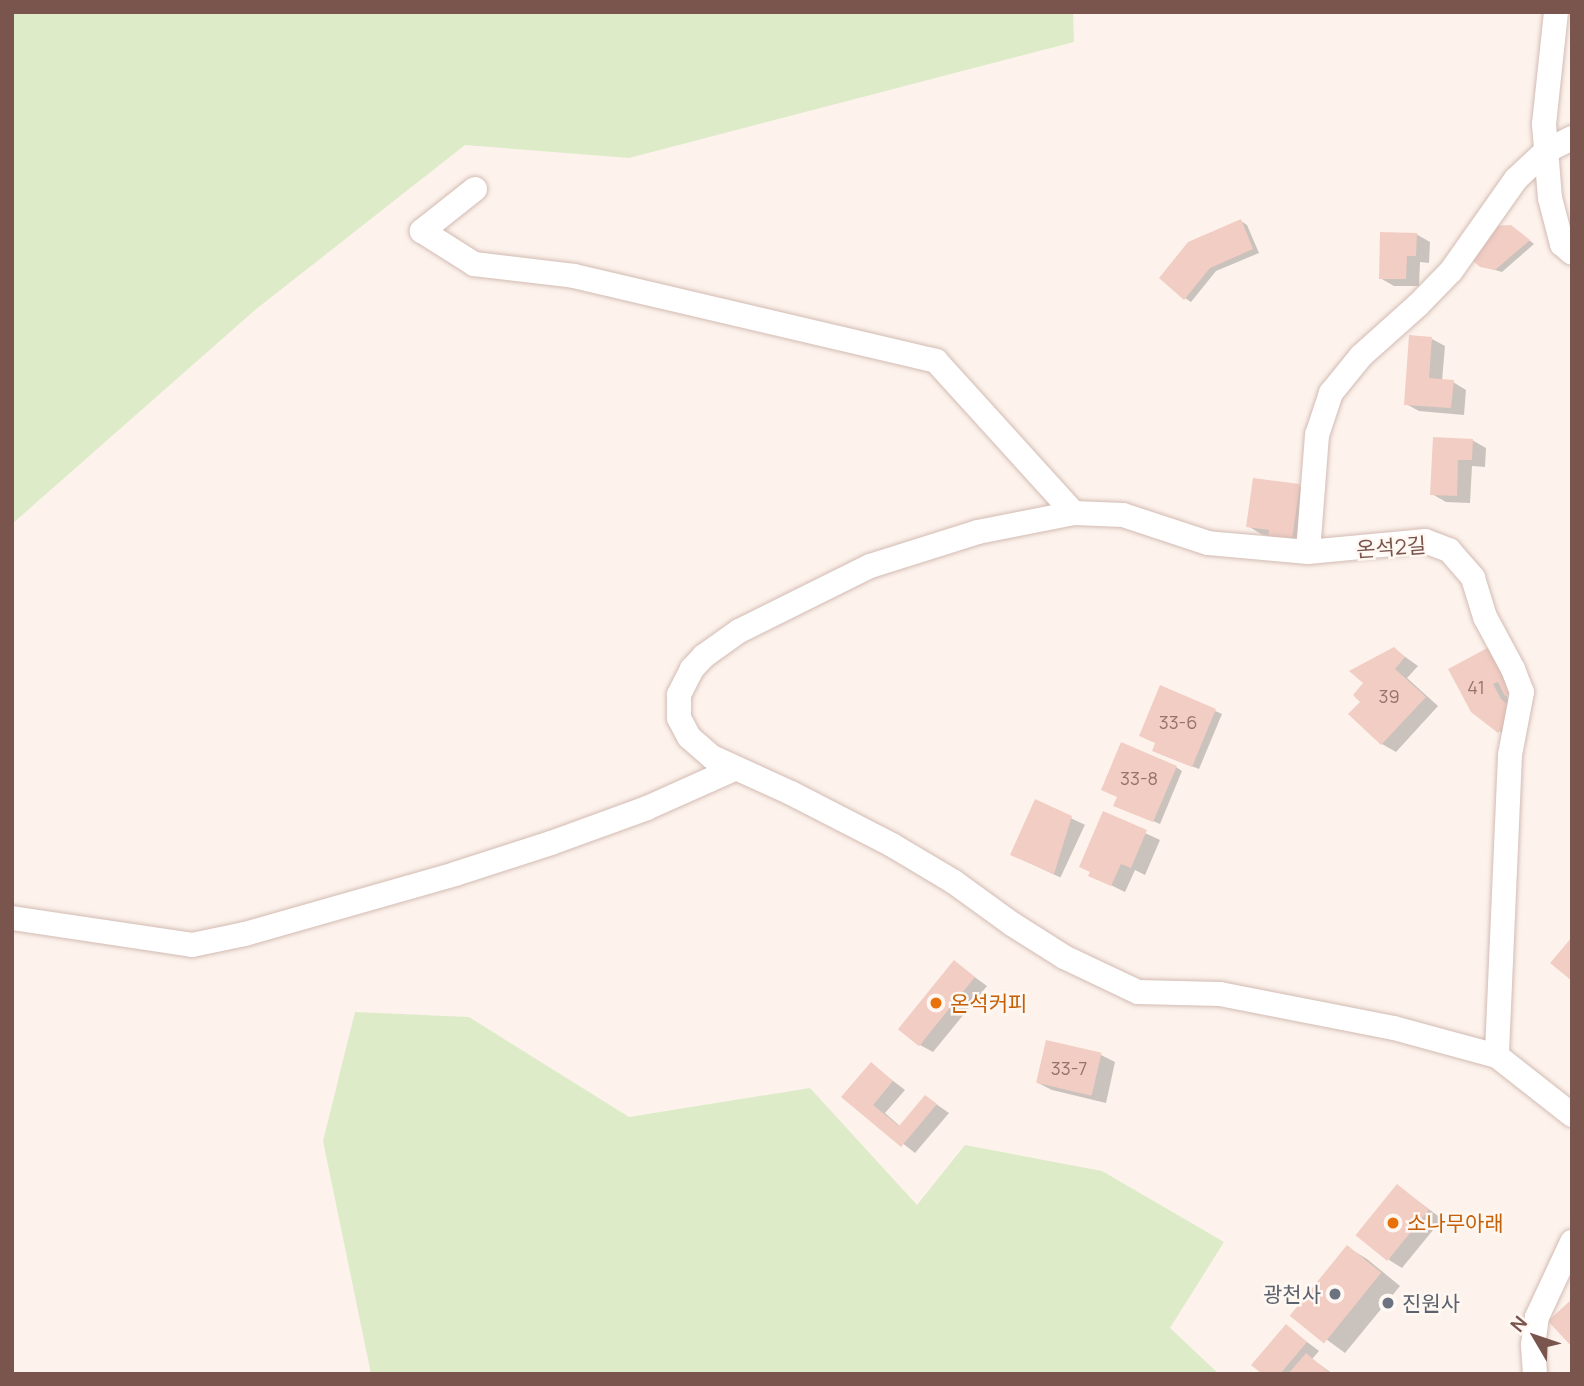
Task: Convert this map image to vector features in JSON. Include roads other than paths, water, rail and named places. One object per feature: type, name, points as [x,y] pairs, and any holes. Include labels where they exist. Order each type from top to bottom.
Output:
[{"type":"street","points":[[1556,12],[1544,124],[1550,198],[1562,244],[1572,253]]},
{"type":"street","points":[[1308,552],[1317,435],[1331,393],[1360,356],[1441,282],[1508,188],[1546,151],[1572,138]]},
{"type":"street","points":[[475,189],[422,231],[474,264],[574,276],[936,361],[1074,513]]},
{"type":"street","name":"온석2길","points":[[1074,513],[1123,515],[1208,543],[1308,552],[1415,541],[1434,543],[1450,550],[1469,570],[1485,617],[1519,682],[1522,705],[1510,755],[1497,1056],[1394,1028],[1220,994],[1138,992],[1064,957],[1012,925],[954,882],[892,845],[792,793],[712,757],[692,741],[677,712],[682,685],[696,665],[714,648],[750,625],[870,566],[978,533],[1074,513]]},
{"type":"street","points":[[12,918],[192,945],[245,934],[455,874],[551,843],[647,808],[734,769]]},
{"type":"street","points":[[1497,1056],[1572,1115]]},
{"type":"street","points":[[1535,1374],[1533,1345],[1537,1317],[1572,1242]]},
{"type":"place","name":"온석커피","points":[[936,1003]]},
{"type":"place","name":"소나무아래","points":[[1393,1223]]},
{"type":"place","name":"광천사","points":[[1335,1294]]},
{"type":"place","name":"진원사","points":[[1388,1303]]}]
